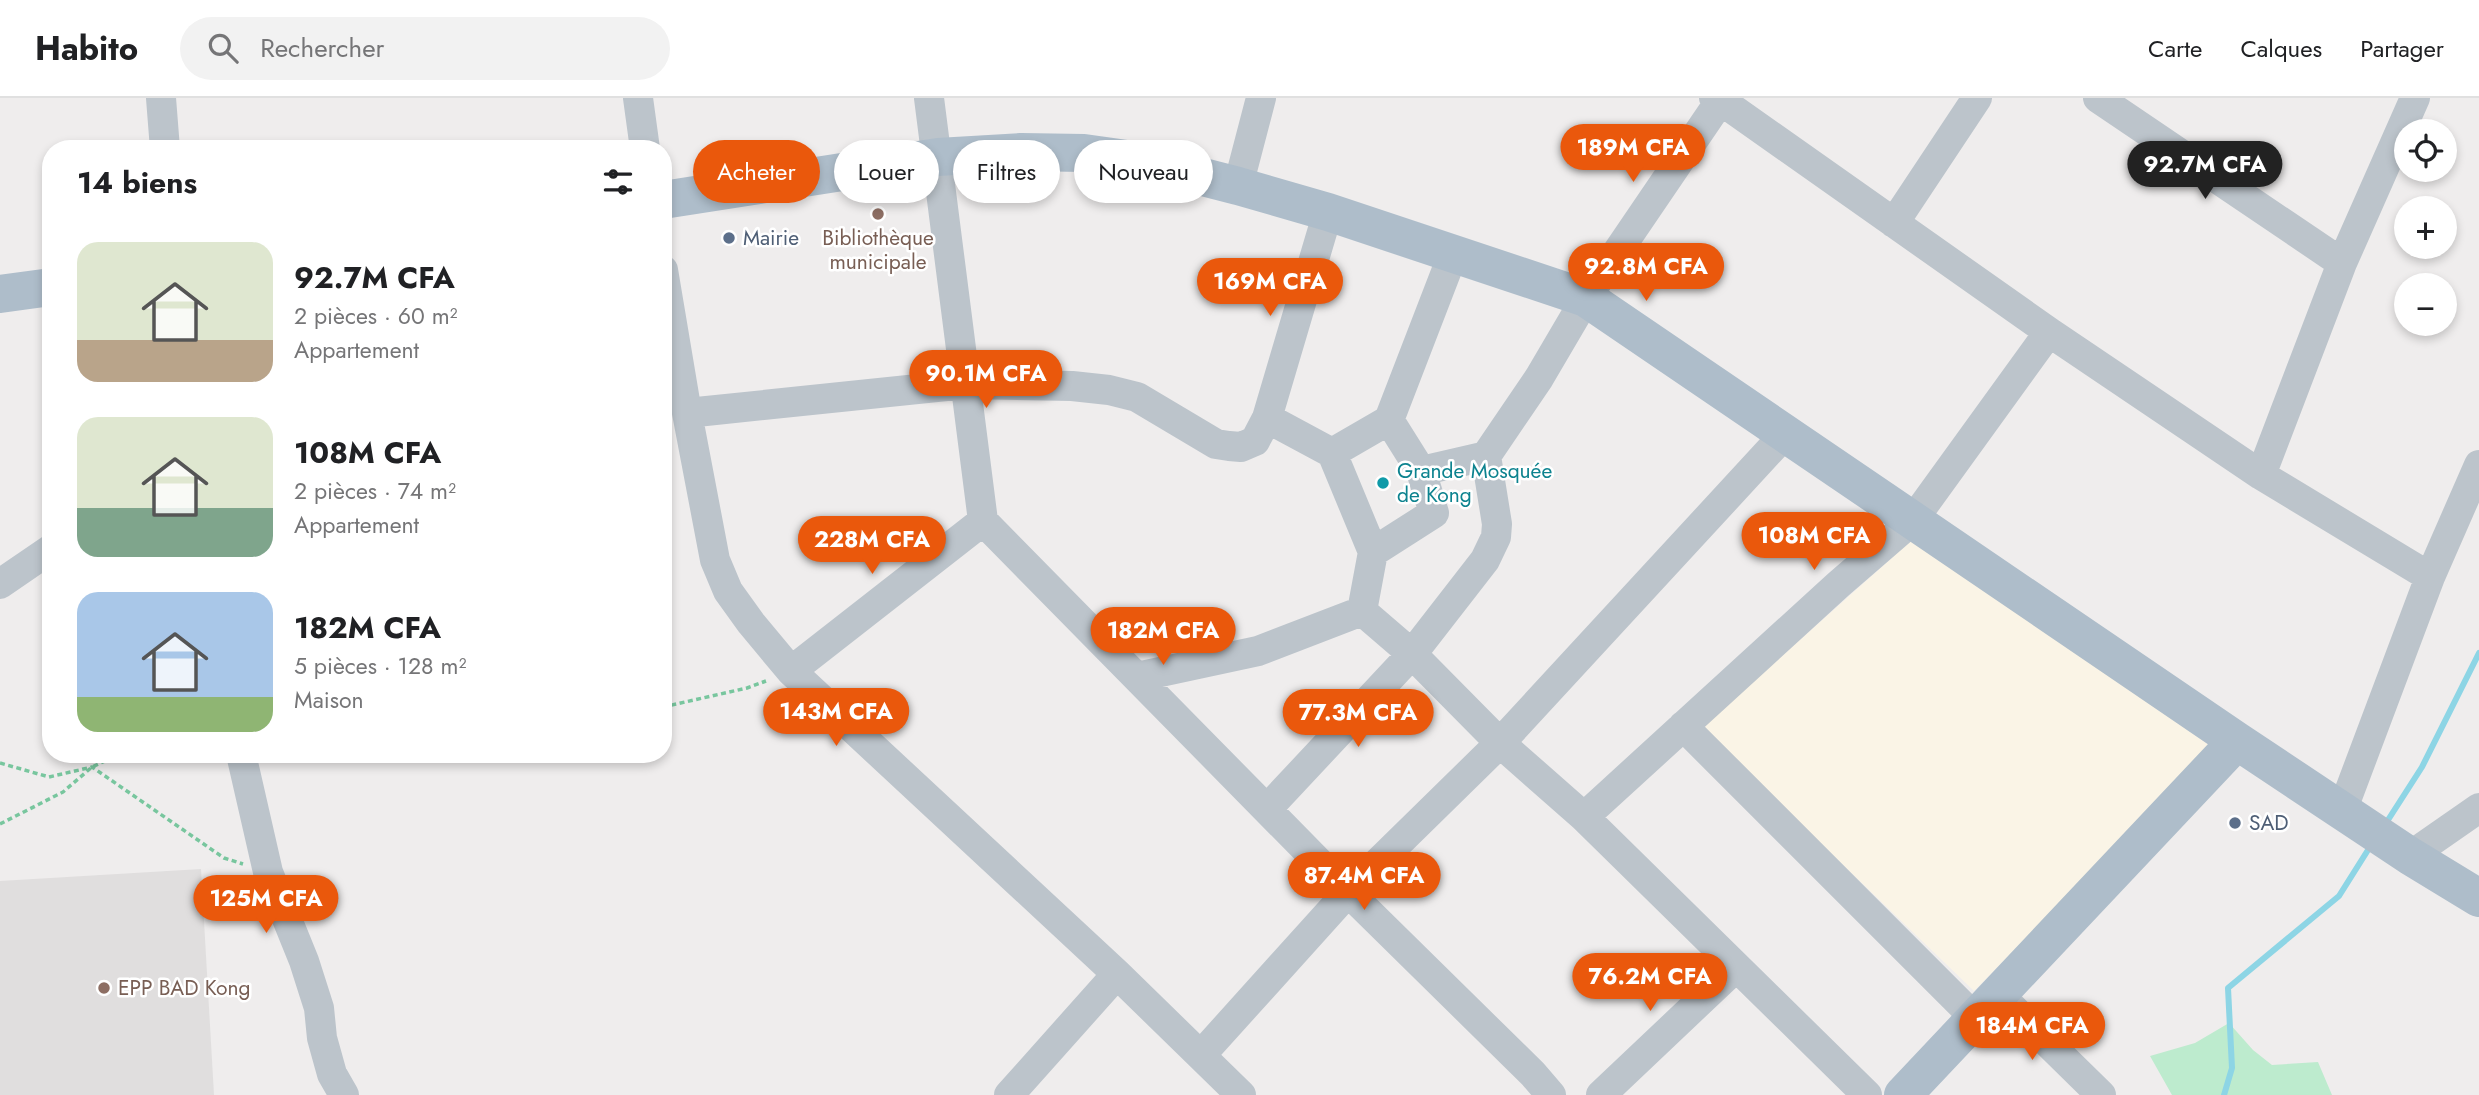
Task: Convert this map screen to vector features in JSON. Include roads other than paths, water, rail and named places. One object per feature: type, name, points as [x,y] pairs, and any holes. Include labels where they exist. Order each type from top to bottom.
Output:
[{"type":"main road","points":[[939,157],[1021,152],[1084,153],[1141,161],[1328,212],[1587,298],[2236,741],[2410,856],[2479,898]]},
{"type":"main road","points":[[672,199],[834,173]]},
{"type":"main road","points":[[0,293],[42,288]]},
{"type":"main road","points":[[1903,1095],[2236,741]]},
{"type":"street","points":[[161,98],[163,140]]},
{"type":"street","points":[[638,98],[644,140]]},
{"type":"street","points":[[929,98],[935,140]]},
{"type":"street","points":[[1238,186],[1261,98]]},
{"type":"street","points":[[1894,223],[1977,98]]},
{"type":"street","points":[[2098,98],[2342,263]]},
{"type":"street","points":[[2261,475],[2342,263],[2415,98]]},
{"type":"street","points":[[1421,471],[1486,456],[1718,99],[2049,332],[2261,475],[2430,577]]},
{"type":"street","points":[[939,173],[983,521],[1551,1095]]},
{"type":"street","points":[[687,413],[966,384],[1072,386],[1109,390],[1137,397],[1216,444],[1241,447],[1255,441],[1267,418],[1328,212]]},
{"type":"street","points":[[1332,453],[1389,420],[1453,254]]},
{"type":"street","points":[[672,324],[715,559],[728,591],[751,623],[791,671],[1117,974],[1241,1095]]},
{"type":"street","points":[[1584,817],[1913,520],[2049,332]]},
{"type":"street","points":[[1267,418],[1332,453],[1373,552],[1362,611]]},
{"type":"street","points":[[1373,552],[1434,513],[1421,471],[1389,420]]},
{"type":"street","points":[[1201,1055],[1348,892],[1500,743],[1786,433]]},
{"type":"street","points":[[1267,809],[1412,654],[1485,560],[1496,537],[1497,524],[1486,456]]},
{"type":"street","points":[[2342,811],[2430,577],[2479,465]]},
{"type":"street","points":[[791,671],[983,521]]},
{"type":"street","points":[[0,584],[42,555]]},
{"type":"street","points":[[1137,677],[1258,651],[1362,611]]},
{"type":"street","points":[[1362,611],[1412,654],[1500,743],[1584,817],[1867,1095]]},
{"type":"street","points":[[1683,726],[1987,1006],[2102,1095]]},
{"type":"street","points":[[243,763],[268,872],[304,961],[319,1008],[322,1038],[332,1074],[344,1095]]},
{"type":"street","points":[[2410,856],[2479,808]]},
{"type":"street","points":[[1601,1095],[1735,968]]},
{"type":"street","points":[[1009,1095],[1117,974]]},
{"type":"waterway","points":[[2388,820],[2422,767],[2479,653]]},
{"type":"waterway","points":[[2224,1095],[2232,1068],[2228,988],[2339,896],[2368,850]]},
{"type":"place","name":"Bibliothèque municipale","points":[[878,214]]},
{"type":"place","name":"Mairie","points":[[729,238]]},
{"type":"place","name":"Grande Mosquée de Kong","points":[[1383,483]]},
{"type":"place","name":"SAD","points":[[2235,823]]},
{"type":"place","name":"EPP BAD Kong","points":[[104,988]]}]
